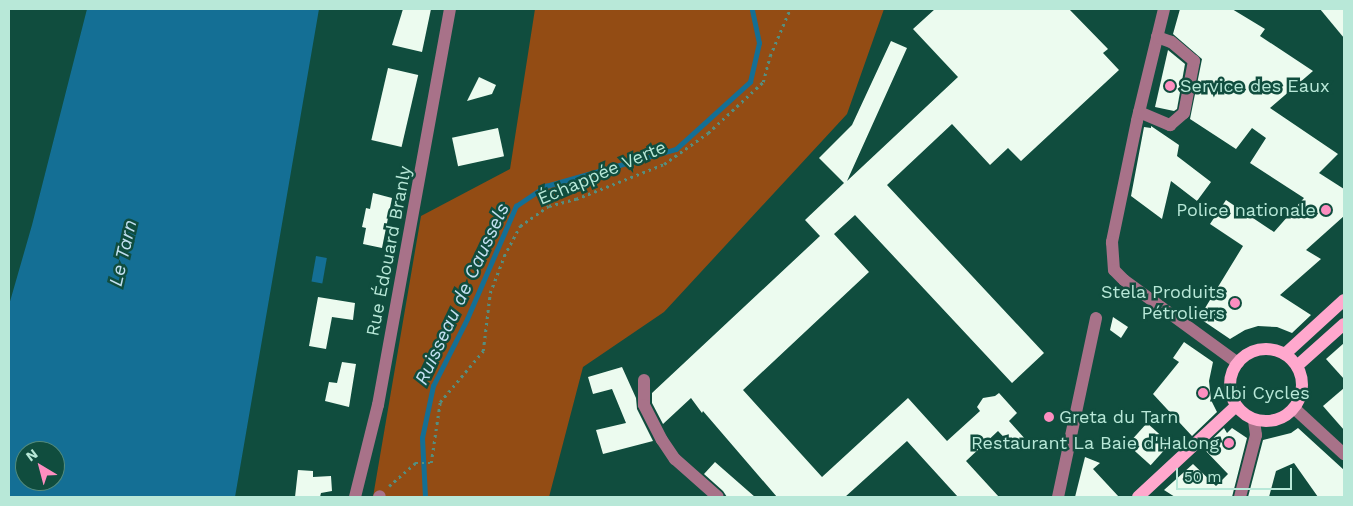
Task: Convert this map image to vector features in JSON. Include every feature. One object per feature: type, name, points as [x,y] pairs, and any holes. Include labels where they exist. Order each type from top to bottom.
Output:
[{"type":"main road","points":[[1285,354],[1342,305]]},
{"type":"main road","points":[[1298,366],[1344,324]]},
{"type":"main road","points":[[1266,349],[1285,354],[1298,366],[1303,388],[1294,409],[1276,421],[1254,420],[1236,406],[1231,396],[1232,373],[1238,363],[1255,351],[1266,349]]},
{"type":"main road","points":[[1138,497],[1236,406]]},
{"type":"street","name":"Rue Édouard Branly","points":[[355,497],[378,404],[450,9]]},
{"type":"street","points":[[1164,9],[1139,112],[1112,242],[1114,270],[1124,280],[1238,363]]},
{"type":"street","points":[[1139,112],[1170,125],[1184,114],[1194,61],[1171,42],[1157,37]]},
{"type":"street","points":[[1058,497],[1096,318]]},
{"type":"street","points":[[644,380],[644,405],[662,440],[675,459],[718,497]]},
{"type":"street","points":[[1294,409],[1344,454]]},
{"type":"street","points":[[1240,497],[1256,435],[1254,420]]},
{"type":"path","name":"Échappée Verte","points":[[379,496],[415,463],[431,463],[440,402],[483,351],[490,293],[504,256],[520,226],[549,206],[576,199],[664,164],[708,133],[763,82],[770,56],[790,9]]},
{"type":"shaded area","points":[[535,9],[884,9],[847,114],[664,312],[583,367],[549,497],[373,497],[421,216],[510,169]]},
{"type":"water","name":"Le Tarn","points":[[87,9],[319,9],[235,497],[9,497],[9,305],[32,225]]},
{"type":"water","points":[[316,256],[327,258],[322,284],[311,282]]},
{"type":"building","points":[[403,9],[431,9],[422,52],[392,45]]},
{"type":"building","points":[[935,9],[1069,9],[1108,49],[1103,53],[1119,70],[1021,161],[1008,148],[990,165],[952,124],[887,185],[1044,353],[1012,383],[855,215],[834,234],[869,272],[743,390],[822,477],[908,398],[947,441],[980,411],[977,407],[983,398],[995,396],[999,393],[1017,413],[1009,421],[1026,440],[1026,445],[1020,450],[1015,449],[998,431],[966,461],[999,497],[958,497],[907,441],[845,497],[777,497],[703,411],[702,413],[691,398],[663,424],[652,403],[652,393],[820,236],[805,220],[844,183],[819,158],[852,125],[891,41],[907,48],[847,181],[958,77],[913,29]]},
{"type":"building","points":[[1180,9],[1232,9],[1265,29],[1260,36],[1313,71],[1270,108],[1338,154],[1319,173],[1344,189],[1344,216],[1306,250],[1321,259],[1280,295],[1311,315],[1292,333],[1277,327],[1258,326],[1245,330],[1230,339],[1199,318],[1243,246],[1210,224],[1226,200],[1274,232],[1304,198],[1250,163],[1266,138],[1252,128],[1236,149],[1190,119],[1202,59],[1173,34]]},
{"type":"building","points":[[1320,9],[1344,9],[1344,38]]},
{"type":"building","name":"Service des Eaux","points":[[1168,50],[1185,64],[1177,109],[1174,111],[1155,107]]},
{"type":"building","points":[[388,68],[418,75],[402,147],[371,140]]},
{"type":"building","points":[[479,77],[496,85],[492,94],[467,101]]},
{"type":"building","points":[[1151,126],[1179,145],[1177,156],[1211,182],[1197,201],[1171,181],[1162,219],[1131,196],[1144,127],[1151,128]]},
{"type":"building","points":[[498,128],[504,156],[458,166],[452,138]]},
{"type":"building","points":[[373,193],[392,198],[382,248],[363,244],[366,228],[362,227],[366,208],[370,209]]},
{"type":"building","points":[[318,297],[355,303],[353,320],[332,317],[326,349],[309,346]]},
{"type":"building","points":[[1113,317],[1128,327],[1121,338],[1110,330]]},
{"type":"building","points":[[1184,342],[1213,362],[1209,381],[1211,400],[1217,412],[1192,436],[1153,394],[1179,362],[1173,358]]},
{"type":"building","points":[[1344,343],[1344,379],[1326,359]]},
{"type":"building","points":[[342,362],[356,364],[349,407],[325,401],[329,382],[337,383]]},
{"type":"building","points":[[622,367],[636,398],[637,409],[653,441],[603,454],[596,430],[626,423],[612,389],[593,394],[588,377]]},
{"type":"building","points":[[1344,388],[1344,430],[1323,406]]},
{"type":"building","points":[[1147,423],[1170,444],[1151,465],[1128,445]]},
{"type":"building","points":[[1224,428],[1227,433],[1232,428],[1247,438],[1232,497],[1175,497],[1164,490],[1193,464],[1216,486],[1228,474],[1203,448]]},
{"type":"building","points":[[1298,428],[1344,470],[1344,497],[1318,497],[1294,463],[1276,471],[1269,497],[1248,497],[1263,440],[1291,433]]},
{"type":"building","points":[[1085,457],[1100,463],[1093,469],[1119,497],[1075,497]]},
{"type":"building","points":[[715,462],[755,497],[727,497],[704,474]]},
{"type":"building","points":[[298,470],[313,471],[313,477],[331,476],[332,491],[321,493],[320,497],[295,497]]},
{"type":"waterway","name":"Ruisseau de Caussels","points":[[425,497],[422,438],[433,386],[467,319],[516,206],[546,186],[676,149],[750,82],[759,43],[752,9]]},
{"type":"place","name":"Service des Eaux","points":[[1170,86]]},
{"type":"place","name":"Police nationale","points":[[1326,210]]},
{"type":"place","name":"Stela Produits Pétroliers","points":[[1235,303]]},
{"type":"place","name":"Albi Cycles","points":[[1203,393]]},
{"type":"place","name":"Greta du Tarn","points":[[1049,417]]},
{"type":"place","name":"Restaurant La Baie d'Halong","points":[[1229,443]]}]
